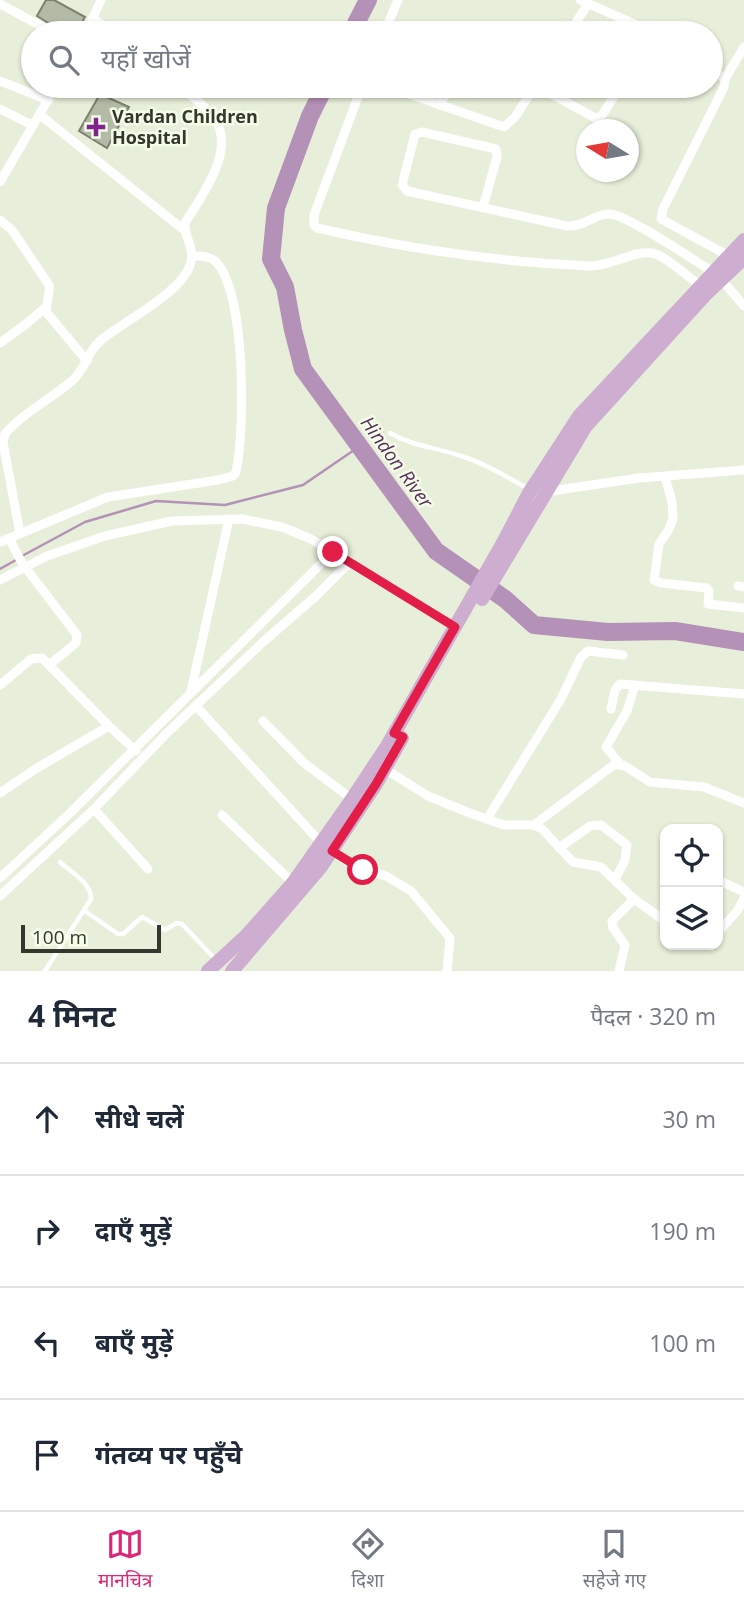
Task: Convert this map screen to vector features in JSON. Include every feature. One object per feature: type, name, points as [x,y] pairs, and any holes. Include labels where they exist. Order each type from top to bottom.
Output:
[{"type":"main road","points":[[232,971],[385,769],[399,735],[509,544],[535,492],[586,426],[736,257],[744,240]]},
{"type":"main road","points":[[555,465],[579,416],[701,286],[717,276]]},
{"type":"main road","points":[[213,966],[246,936],[327,847],[352,799],[399,735]]},
{"type":"street","points":[[89,0],[100,2],[94,19],[97,21]]},
{"type":"street","points":[[389,21],[398,0]]},
{"type":"street","points":[[575,21],[584,2],[628,21]]},
{"type":"street","points":[[0,4],[32,21]]},
{"type":"street","points":[[723,89],[724,79],[744,47]]},
{"type":"street","points":[[0,81],[21,89]]},
{"type":"street","points":[[2,175],[48,100],[43,98]]},
{"type":"street","points":[[184,230],[185,223],[220,155],[219,127],[212,115],[193,98]]},
{"type":"street","points":[[358,98],[314,215],[314,225],[317,228],[451,254],[594,267],[643,253],[654,253],[701,286]]},
{"type":"street","points":[[419,98],[504,127],[515,117],[528,98]]},
{"type":"street","points":[[439,105],[443,98]]},
{"type":"street","points":[[558,98],[597,119],[612,98]]},
{"type":"street","points":[[719,98],[661,214],[664,222],[736,257]]},
{"type":"street","points":[[0,109],[32,125]]},
{"type":"street","points":[[20,534],[3,442],[5,434],[74,379],[99,342],[166,294],[184,277],[192,256],[191,242],[184,230],[39,114]]},
{"type":"street","points":[[483,207],[497,157],[496,149],[422,132],[415,134],[402,185],[404,189],[483,207],[572,227],[585,224],[601,215],[618,215],[717,276],[744,306]]},
{"type":"street","points":[[0,220],[12,230],[49,285],[47,313],[87,361]]},
{"type":"street","points":[[49,665],[76,643],[77,635],[4,541],[108,497],[218,480],[233,476],[236,472],[242,411],[242,371],[232,304],[217,262],[209,257],[192,256]]},
{"type":"street","points":[[0,343],[46,307]]},
{"type":"street","points":[[535,492],[639,478],[744,470]]},
{"type":"street","points":[[665,477],[672,502],[673,519],[659,544],[654,580],[707,587],[708,604],[744,608]]},
{"type":"street","points":[[191,693],[229,519]]},
{"type":"street","points":[[0,580],[24,565],[69,547],[145,527],[182,520],[242,519],[282,527],[311,539],[459,627]]},
{"type":"street","points":[[0,878],[94,808],[191,693],[342,557]]},
{"type":"street","points":[[0,896],[69,814],[195,706],[342,557]]},
{"type":"street","points":[[487,819],[561,699],[581,657],[588,651],[623,655]]},
{"type":"street","points":[[0,685],[32,659],[42,658],[138,753]]},
{"type":"street","points":[[611,709],[620,684],[744,694]]},
{"type":"street","points":[[635,685],[627,711],[606,747],[620,764],[650,782],[704,787],[744,803]]},
{"type":"street","points":[[195,706],[327,847],[355,867],[396,881],[419,899],[450,938],[447,971]]},
{"type":"street","points":[[263,721],[304,763],[352,799]]},
{"type":"street","points":[[0,793],[109,726]]},
{"type":"street","points":[[534,825],[600,774],[615,764],[620,764]]},
{"type":"street","points":[[385,769],[428,796],[487,819],[504,824],[534,825],[542,829],[573,863],[601,867],[634,900],[660,918]]},
{"type":"street","points":[[94,808],[148,869]]},
{"type":"street","points":[[222,816],[293,883]]},
{"type":"street","points":[[559,848],[590,826],[601,825],[624,841],[628,849],[615,880]]},
{"type":"street","points":[[723,882],[744,892]]},
{"type":"street","points":[[723,926],[738,910],[744,898]]},
{"type":"street","points":[[619,971],[625,945],[613,928],[612,921],[634,900]]},
{"type":"lane","points":[[390,433],[410,443],[474,461],[535,492]]},
{"type":"lane","points":[[45,971],[85,911],[92,893],[60,862]]},
{"type":"lane","points":[[85,911],[118,934],[123,934],[142,917],[164,930],[177,923],[181,924],[213,966]]},
{"type":"building","points":[[46,0],[54,0],[85,17],[83,21],[45,21],[37,16]]},
{"type":"building","points":[[98,98],[109,98],[129,107],[107,148],[79,131]]},
{"type":"waterway","name":"Hindon River","points":[[357,21],[368,0]]},
{"type":"waterway","name":"Hindon River","points":[[319,98],[276,208],[271,259],[285,287],[303,369],[436,551],[505,599],[534,625],[608,632],[675,631],[744,642]]},
{"type":"waterway","points":[[22,556],[85,522],[156,501],[225,505],[303,485],[360,446]]},
{"type":"waterway","points":[[0,569],[16,560]]},
{"type":"place","name":"Vardan Children Hospital","points":[[96,127]]},
{"type":"route","points":[[333,552],[455,627],[394,733],[403,737],[332,851],[363,870]]}]
